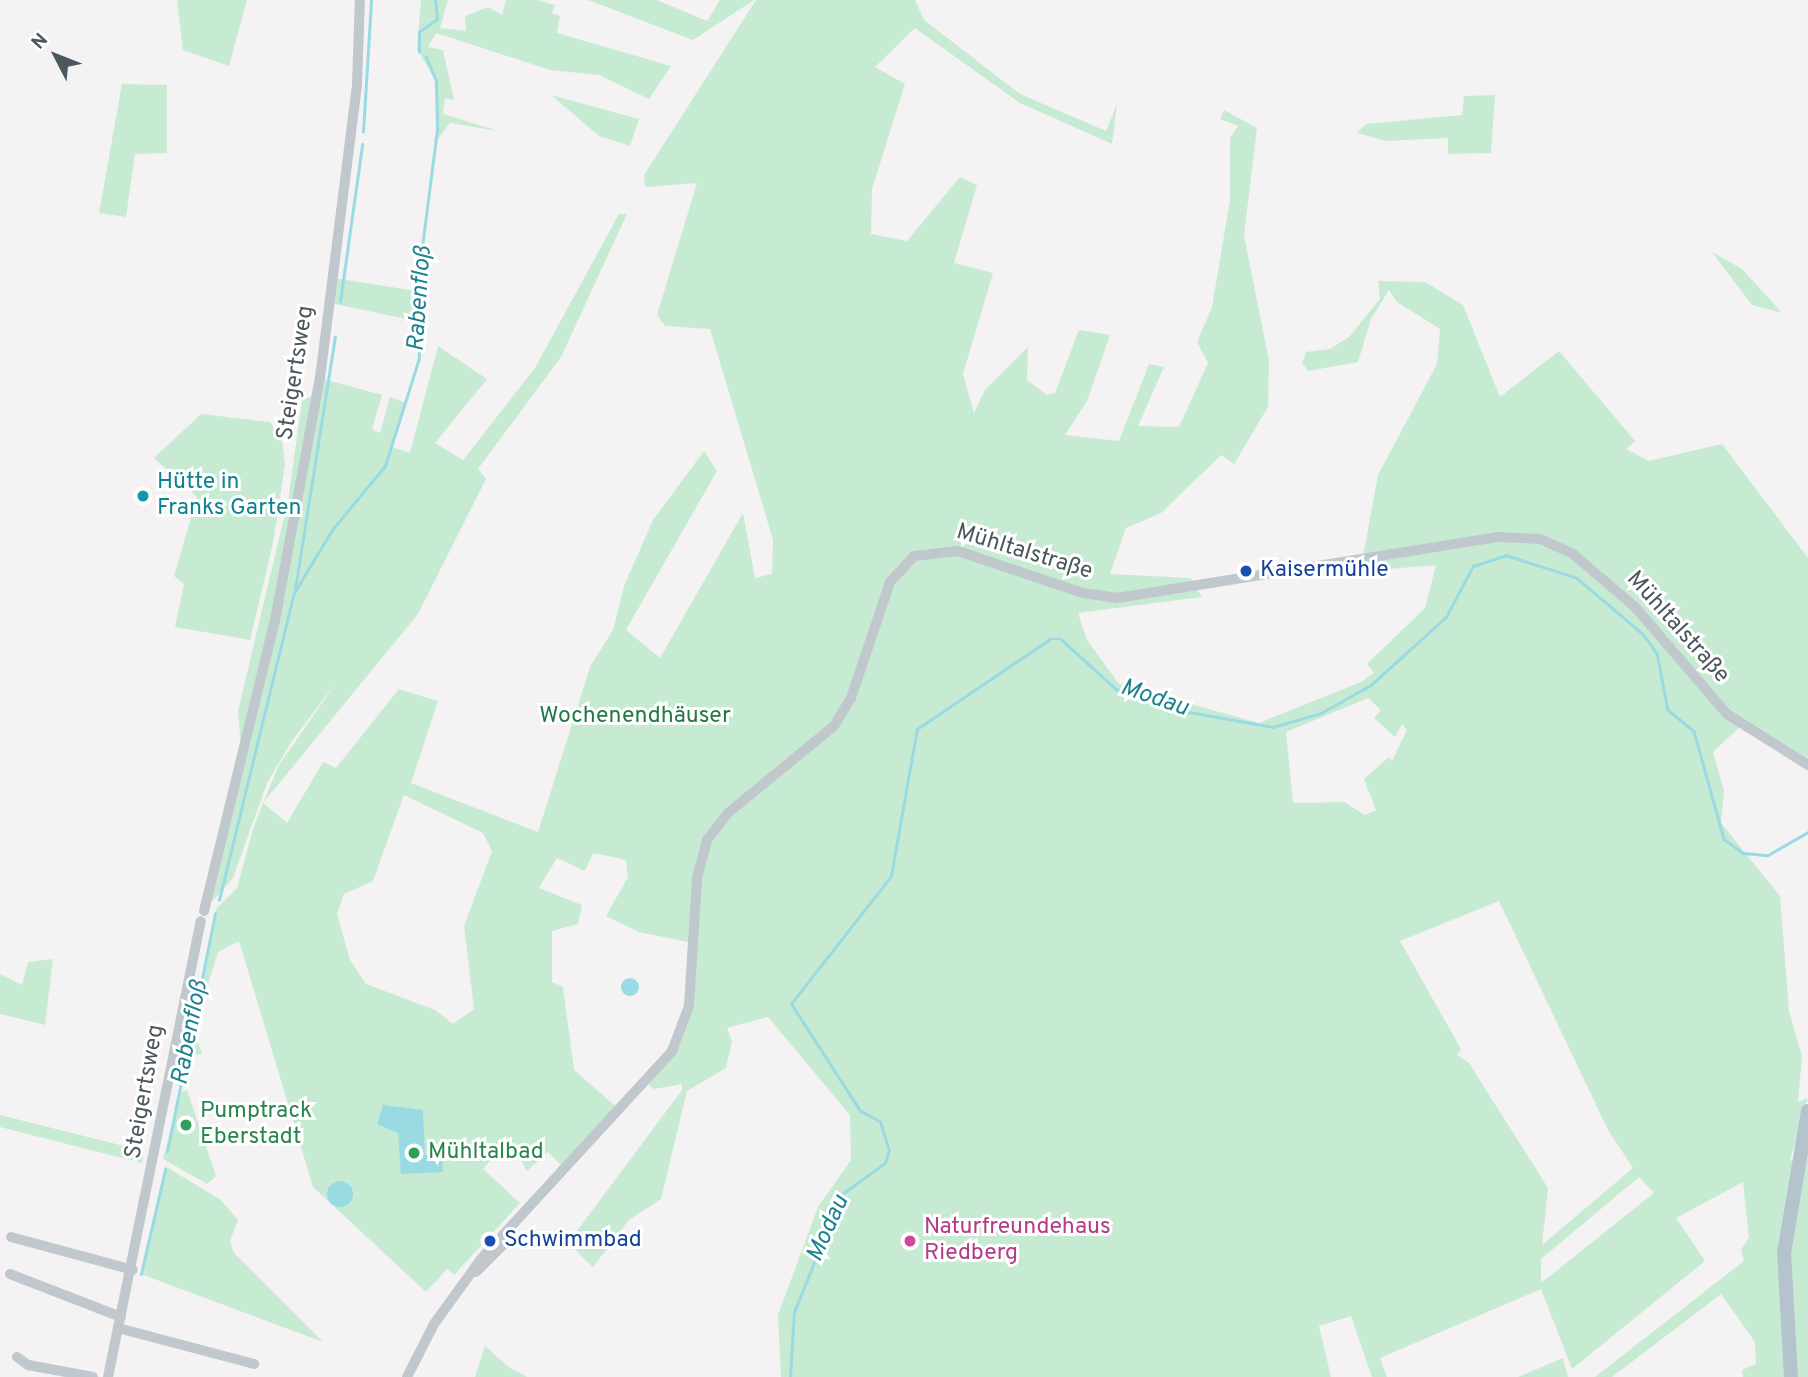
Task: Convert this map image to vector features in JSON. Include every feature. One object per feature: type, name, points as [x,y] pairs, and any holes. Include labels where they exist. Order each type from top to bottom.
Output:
[{"type":"main road","points":[[1791,1377],[1782,1286],[1798,1161],[1808,1111]]},
{"type":"main road","points":[[1798,1161],[1808,1132]]},
{"type":"street","name":"Steigertsweg","points":[[108,1377],[133,1270],[203,916],[275,620],[317,393],[357,84],[360,0]]},
{"type":"street","name":"Mühltalstraße","points":[[407,1377],[467,1277],[672,1051],[689,1006],[696,878],[708,840],[728,813],[834,726],[851,698],[890,582],[905,561],[922,553],[958,551],[1083,593],[1117,598],[1497,537],[1539,539],[1573,554],[1635,607],[1727,714],[1808,765]]},
{"type":"street","points":[[11,1237],[133,1270]]},
{"type":"street","points":[[10,1274],[120,1322],[254,1364]]},
{"type":"street","points":[[17,1357],[28,1365],[93,1377]]},
{"type":"green space","points":[[177,0],[247,0],[229,66],[183,50]]},
{"type":"green space","points":[[421,0],[448,0],[440,28],[466,31],[465,16],[488,7],[502,15],[506,0],[537,0],[555,5],[552,13],[560,16],[557,33],[671,66],[649,99],[599,75],[550,70],[436,33],[428,47],[443,50],[454,100],[445,98],[443,114],[498,131],[450,123],[437,140],[436,81],[417,49]]},
{"type":"green space","points":[[588,0],[657,0],[707,21],[720,0],[754,0],[693,40]]},
{"type":"green space","name":"Wochenendhäuser","points":[[756,0],[915,0],[924,20],[1020,94],[1106,131],[1117,104],[1112,144],[1020,103],[915,28],[875,67],[905,84],[872,189],[871,234],[907,241],[960,177],[977,185],[954,263],[993,273],[963,374],[974,413],[985,390],[1028,347],[1027,380],[1047,395],[1055,393],[1079,330],[1110,335],[1087,401],[1065,435],[1119,441],[1149,364],[1164,367],[1138,426],[1179,427],[1208,363],[1197,342],[1212,307],[1230,200],[1230,138],[1238,126],[1220,119],[1224,110],[1257,128],[1244,235],[1269,360],[1268,407],[1234,464],[1221,455],[1161,513],[1126,528],[1110,574],[1191,578],[1202,597],[1078,613],[1087,640],[1119,684],[1259,723],[1361,682],[1374,673],[1367,664],[1425,608],[1436,565],[1319,575],[1312,569],[1362,562],[1378,475],[1437,364],[1440,329],[1397,302],[1389,290],[1371,319],[1358,362],[1308,371],[1302,363],[1306,352],[1330,349],[1349,337],[1380,299],[1378,281],[1425,282],[1463,305],[1500,397],[1559,351],[1635,441],[1626,449],[1649,461],[1722,444],[1808,558],[1808,759],[1746,721],[1713,752],[1724,791],[1721,823],[1780,896],[1789,1011],[1802,1057],[1798,1102],[1808,1098],[1790,1160],[1804,1163],[1808,1153],[1808,1377],[1743,1377],[1742,1370],[1756,1364],[1755,1342],[1721,1294],[1612,1377],[1595,1377],[1744,1261],[1741,1250],[1749,1237],[1743,1182],[1676,1218],[1705,1261],[1572,1369],[1541,1289],[1380,1358],[1387,1377],[1372,1377],[1351,1316],[1319,1326],[1331,1377],[781,1377],[778,1315],[818,1207],[851,1160],[850,1115],[768,1017],[727,1028],[732,1041],[726,1068],[687,1091],[661,1199],[629,1220],[593,1267],[568,1243],[682,1090],[682,1084],[654,1089],[646,1082],[682,1033],[692,943],[639,932],[606,916],[628,877],[626,861],[593,853],[585,871],[557,858],[539,888],[582,905],[578,924],[552,931],[552,982],[563,987],[574,1070],[620,1110],[565,1169],[548,1152],[527,1171],[509,1139],[483,1169],[520,1203],[454,1275],[447,1269],[426,1292],[313,1187],[239,941],[218,952],[194,1030],[202,1054],[185,1056],[216,909],[237,888],[263,803],[287,823],[323,762],[336,768],[399,689],[438,701],[411,783],[538,832],[590,667],[613,630],[624,586],[653,520],[704,451],[717,471],[626,630],[660,658],[743,513],[755,578],[772,574],[773,540],[710,329],[665,326],[657,315],[697,183],[645,187],[644,175]],"holes":[[[1368,698],[1381,710],[1374,718],[1395,737],[1402,724],[1407,730],[1392,761],[1389,757],[1364,779],[1376,810],[1365,815],[1344,802],[1293,803],[1286,732]],[[404,795],[483,833],[492,851],[464,926],[474,1009],[453,1024],[435,1010],[366,984],[350,960],[337,914],[344,894],[373,881]],[[1499,901],[1608,1130],[1633,1168],[1542,1245],[1548,1188],[1469,1063],[1457,1055],[1461,1049],[1400,941]],[[1639,1177],[1654,1193],[1541,1283],[1541,1259]]]},
{"type":"green space","points":[[122,84],[167,85],[167,153],[135,154],[126,217],[99,213]]},
{"type":"green space","points":[[551,95],[639,119],[630,146],[599,136]]},
{"type":"green space","points":[[1495,95],[1491,153],[1448,154],[1448,138],[1386,141],[1357,133],[1366,124],[1462,115],[1464,96]]},
{"type":"green space","points":[[619,214],[627,214],[561,357],[478,469],[486,479],[418,614],[263,803],[279,765],[338,680],[292,741],[267,783],[233,878],[209,905],[242,758],[238,711],[288,501],[302,401],[317,393],[320,378],[382,395],[372,429],[380,433],[390,397],[406,403],[392,447],[410,453],[438,346],[487,379],[435,443],[463,460],[535,368]]},
{"type":"green space","points":[[1712,252],[1742,269],[1782,313],[1752,305]]},
{"type":"green space","points":[[333,278],[417,291],[416,321],[330,303]]},
{"type":"green space","points":[[201,414],[270,422],[282,440],[285,464],[273,543],[250,640],[175,627],[184,584],[174,576],[197,497],[154,458]]},
{"type":"green space","points":[[53,959],[45,1025],[0,1014],[0,974],[22,985],[28,962]]},
{"type":"green space","name":"Pumptrack Eberstadt","points":[[187,1090],[216,1176],[207,1184],[163,1159],[181,1092]]},
{"type":"green space","points":[[0,1115],[144,1151],[142,1163],[0,1127]]},
{"type":"green space","points":[[165,1166],[221,1200],[238,1220],[230,1241],[234,1253],[323,1342],[141,1274]]},
{"type":"green space","points":[[485,1346],[510,1368],[527,1377],[475,1377]]},
{"type":"green space","points":[[1563,1358],[1568,1377],[1518,1377]]},
{"type":"water","points":[[630,978],[636,981],[639,987],[636,993],[630,996],[624,993],[621,987],[624,981]]},
{"type":"water","points":[[383,1105],[423,1110],[425,1155],[442,1154],[443,1172],[401,1174],[398,1133],[377,1124]]},
{"type":"water","points":[[340,1181],[349,1185],[353,1194],[349,1203],[340,1207],[331,1203],[327,1194],[331,1185]]},
{"type":"waterway","name":"Rabenfloß","points":[[363,132],[371,0]]},
{"type":"waterway","name":"Rabenfloß","points":[[419,52],[419,32],[437,19],[435,0]]},
{"type":"waterway","name":"Rabenfloß","points":[[219,900],[294,593],[332,530],[385,466],[419,358],[417,286],[437,130],[436,81],[426,57]]},
{"type":"waterway","name":"Rabenfloß","points":[[340,302],[362,145]]},
{"type":"waterway","name":"Rabenfloß","points":[[295,589],[335,337]]},
{"type":"waterway","name":"Modau","points":[[790,1377],[794,1312],[842,1194],[885,1163],[889,1151],[880,1122],[860,1111],[791,1004],[891,876],[917,729],[1050,639],[1061,639],[1116,689],[1172,709],[1273,727],[1321,713],[1371,685],[1446,617],[1473,566],[1506,555],[1577,578],[1643,634],[1657,653],[1668,710],[1694,731],[1724,839],[1743,853],[1768,855],[1808,832]]},
{"type":"waterway","name":"Rabenfloß","points":[[167,1152],[215,914]]},
{"type":"waterway","name":"Rabenfloß","points":[[141,1274],[165,1170]]},
{"type":"place","name":"Hütte in Franks Garten","points":[[143,496]]},
{"type":"place","name":"Kaisermühle","points":[[1246,571]]},
{"type":"place","name":"Pumptrack Eberstadt","points":[[186,1125]]},
{"type":"place","name":"Mühltalbad","points":[[414,1153]]},
{"type":"place","name":"Schwimmbad","points":[[490,1241]]},
{"type":"place","name":"Naturfreundehaus Riedberg","points":[[910,1241]]}]
